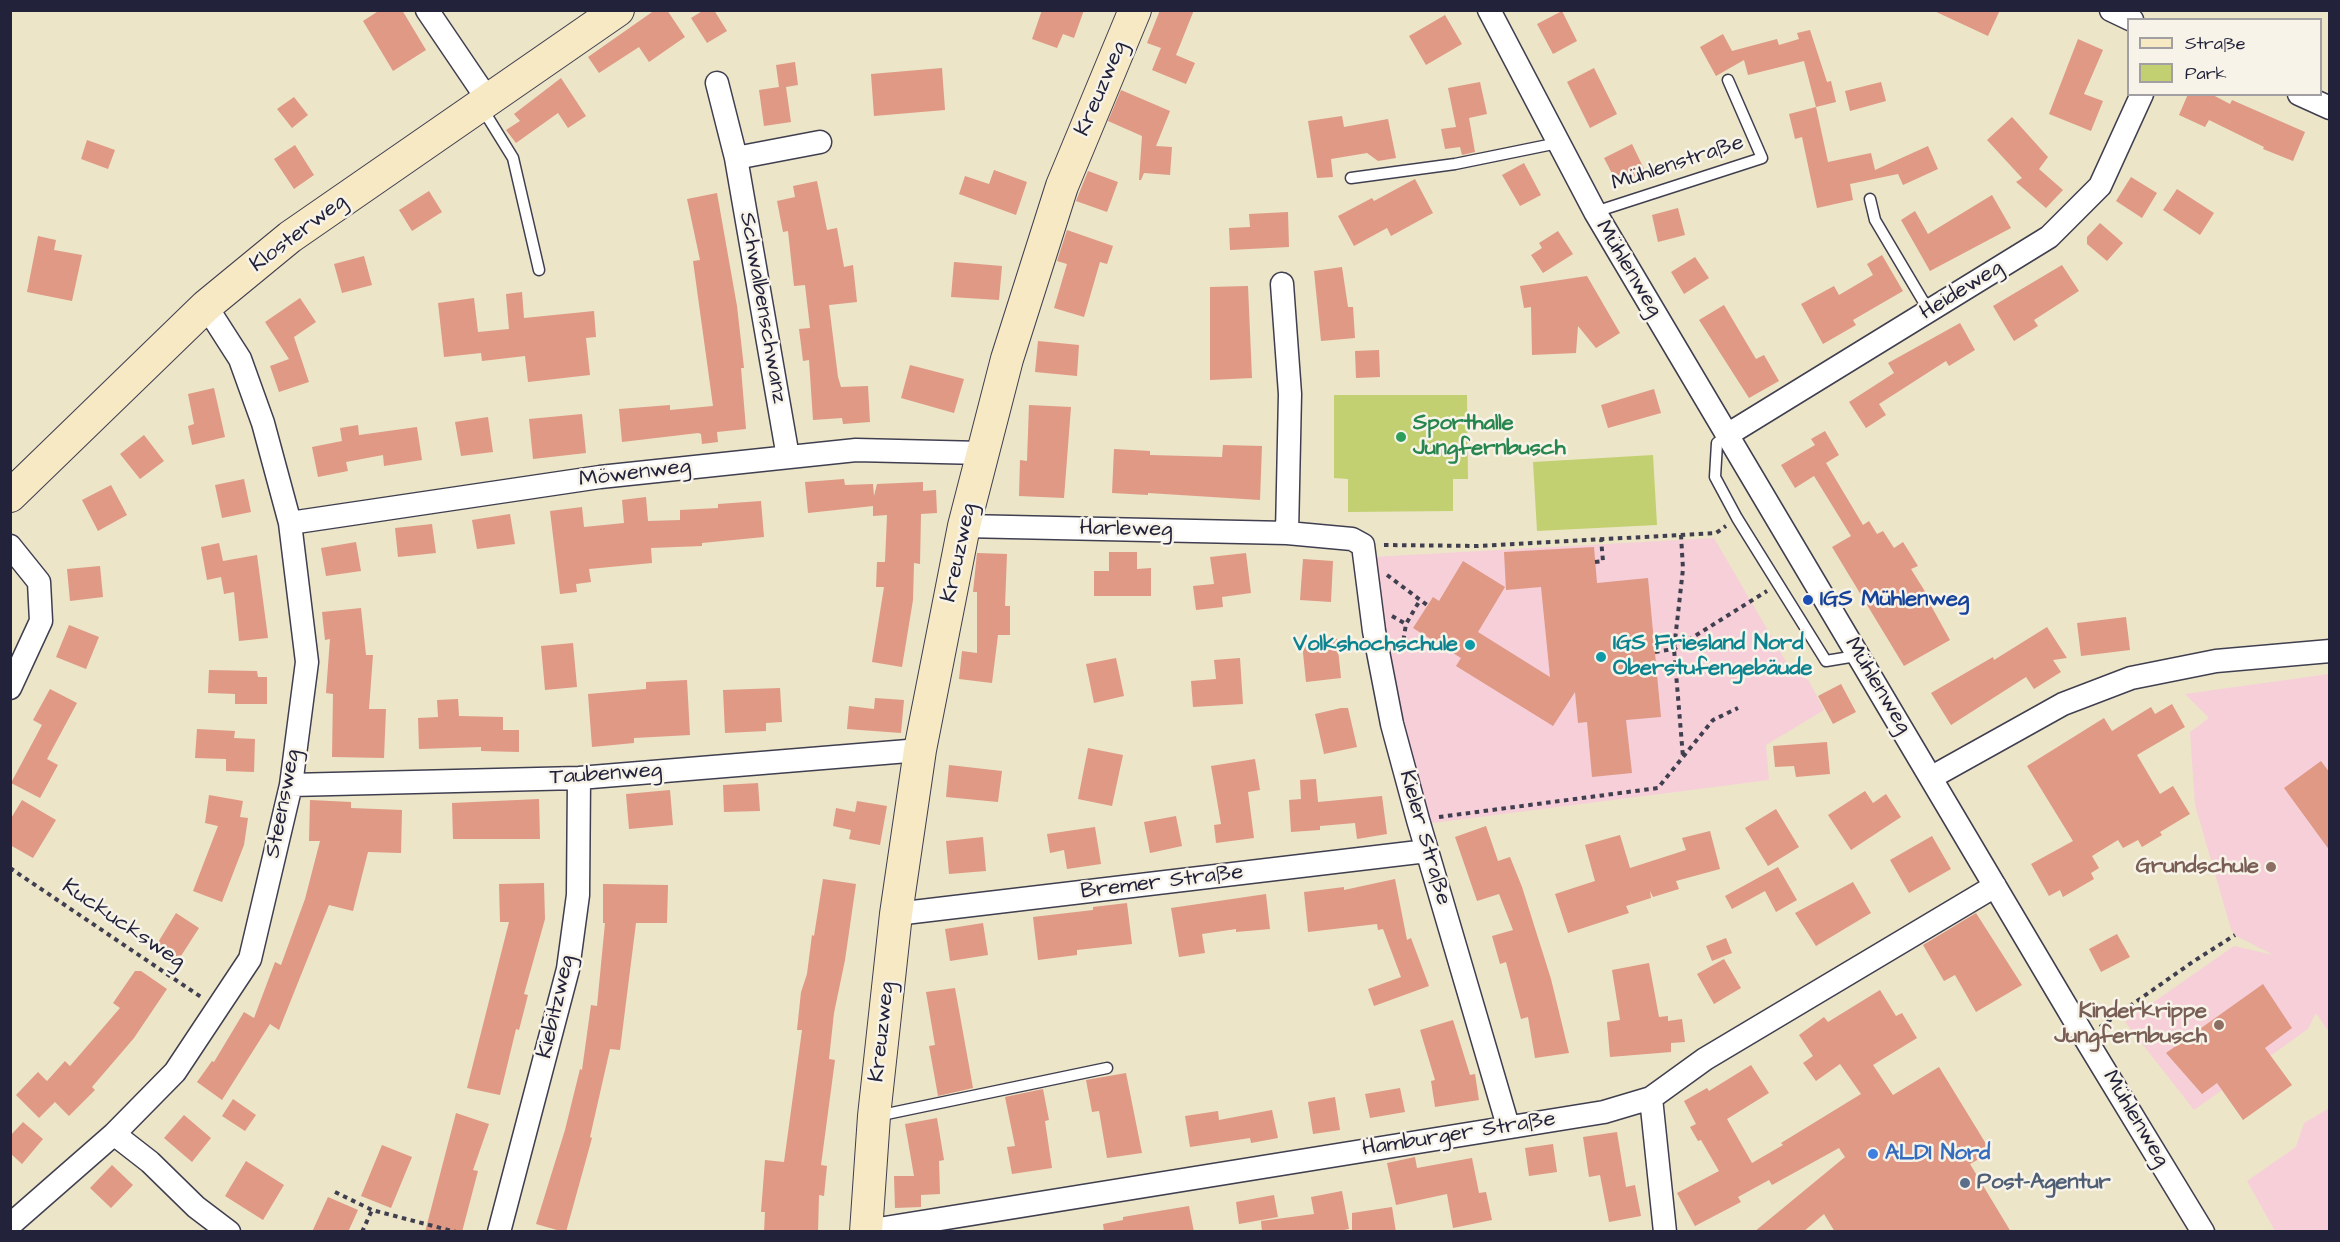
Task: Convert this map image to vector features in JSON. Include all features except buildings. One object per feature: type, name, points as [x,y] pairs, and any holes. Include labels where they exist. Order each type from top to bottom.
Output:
[{"type":"street","points":[[427,10],[484,103]]},
{"type":"street","name":"Klosterweg","points":[[10,496],[206,306],[290,237],[618,10]]},
{"type":"street","name":"Kreuzweg","points":[[866,1231],[874,1116],[896,914],[920,750],[964,526],[1007,360],[1062,186],[1135,10]]},
{"type":"street","name":"Mühlenweg","points":[[1489,10],[1595,212],[2085,1038],[2203,1232]]},
{"type":"street","points":[[2111,10],[2128,18]]},
{"type":"street","name":"Schwalbenschwanz","points":[[717,83],[736,158],[788,458]]},
{"type":"street","name":"Heideweg","points":[[1727,435],[2049,237],[2100,186],[2141,96]]},
{"type":"street","points":[[2303,96],[2330,108]]},
{"type":"street","points":[[736,158],[820,142]]},
{"type":"street","points":[[1282,284],[1290,394],[1287,533]]},
{"type":"street","name":"Steensweg","points":[[10,1226],[114,1134],[175,1072],[250,958],[291,785],[307,662],[290,523],[263,423],[240,359],[206,306]]},
{"type":"street","name":"Möwenweg","points":[[290,523],[600,477],[856,450],[982,453]]},
{"type":"street","name":"Harleweg","points":[[964,526],[1287,533],[1352,538],[1363,545]]},
{"type":"street","name":"Kieler Straße","points":[[1363,545],[1392,724],[1508,1126]]},
{"type":"street","points":[[10,546],[39,582],[41,621],[10,688]]},
{"type":"street","points":[[1932,777],[2063,704],[2131,678],[2216,661],[2330,651]]},
{"type":"street","name":"Taubenweg","points":[[291,785],[579,778],[920,750]]},
{"type":"street","name":"Kiebitzweg","points":[[499,1232],[568,969],[578,895],[579,778]]},
{"type":"street","name":"Bremer Straße","points":[[896,914],[1427,851]]},
{"type":"street","name":"Hamburger Straße","points":[[866,1231],[1604,1112],[1651,1098],[1705,1059],[1995,886]]},
{"type":"street","points":[[1651,1098],[1665,1232]]},
{"type":"street","points":[[114,1134],[150,1162],[196,1207],[229,1232]]},
{"type":"lane","name":"Mühlenstraße","points":[[1595,212],[1762,158],[1728,80]]},
{"type":"lane","points":[[484,103],[513,158],[539,270]]},
{"type":"lane","points":[[1351,178],[1455,164],[1558,143]]},
{"type":"lane","points":[[1870,199],[1875,220],[1929,311]]},
{"type":"lane","points":[[1727,435],[1717,443],[1715,477],[1737,518],[1826,661],[1850,657],[1856,652]]},
{"type":"lane","name":"Kreuzweg","points":[[874,1116],[1107,1068]]},
{"type":"path","points":[[1363,545],[1478,546],[1716,533],[1737,518]]},
{"type":"path","points":[[1681,534],[1683,569],[1674,649],[1683,757]]},
{"type":"path","points":[[1595,562],[1603,561],[1601,539]]},
{"type":"path","points":[[1655,652],[1674,649],[1778,585]]},
{"type":"path","points":[[1402,649],[1406,624],[1418,598],[1427,605]]},
{"type":"path","points":[[1371,603],[1406,624]]},
{"type":"path","points":[[1418,820],[1658,788],[1713,720],[1738,708]]},
{"type":"path","name":"Kuckucksweg","points":[[10,868],[217,1008]]},
{"type":"path","points":[[2085,1038],[2194,960],[2235,936]]},
{"type":"path","points":[[335,1192],[372,1210],[456,1232]]},
{"type":"path","points":[[362,1232],[372,1210]]},
{"type":"shaded area","points":[[1714,538],[1788,665],[1809,681],[1824,710],[1766,745],[1769,780],[1425,824],[1401,732],[1372,557]]},
{"type":"shaded area","name":"Grundschule","points":[[2329,674],[2329,1032],[2316,1013],[2308,1029],[2194,1110],[2125,1022],[2234,946],[2273,955],[2235,935],[2231,929],[2195,805],[2190,732],[2209,718],[2185,694]]},
{"type":"shaded area","points":[[2329,1108],[2329,1231],[2275,1231],[2247,1181],[2296,1147],[2304,1123]]},
{"type":"green space","name":"Sporthalle Jungfernbusch","points":[[1334,395],[1467,395],[1468,479],[1453,479],[1453,511],[1348,512],[1348,479],[1334,478]]},
{"type":"green space","points":[[1653,455],[1657,525],[1537,531],[1533,462]]},
{"type":"place","name":"Sporthalle Jungfernbusch","points":[[1401,437]]},
{"type":"place","name":"IGS Mühlenweg","points":[[1808,600]]},
{"type":"place","name":"Volkshochschule","points":[[1470,645]]},
{"type":"place","name":"IGS Friesland Nord Oberstufengebäude","points":[[1601,657]]},
{"type":"place","name":"Grundschule","points":[[2271,867]]},
{"type":"place","name":"Kinderkrippe Jungfernbusch","points":[[2219,1025]]},
{"type":"place","name":"ALDI Nord","points":[[1873,1154]]},
{"type":"place","name":"Post-Agentur","points":[[1965,1183]]}]
